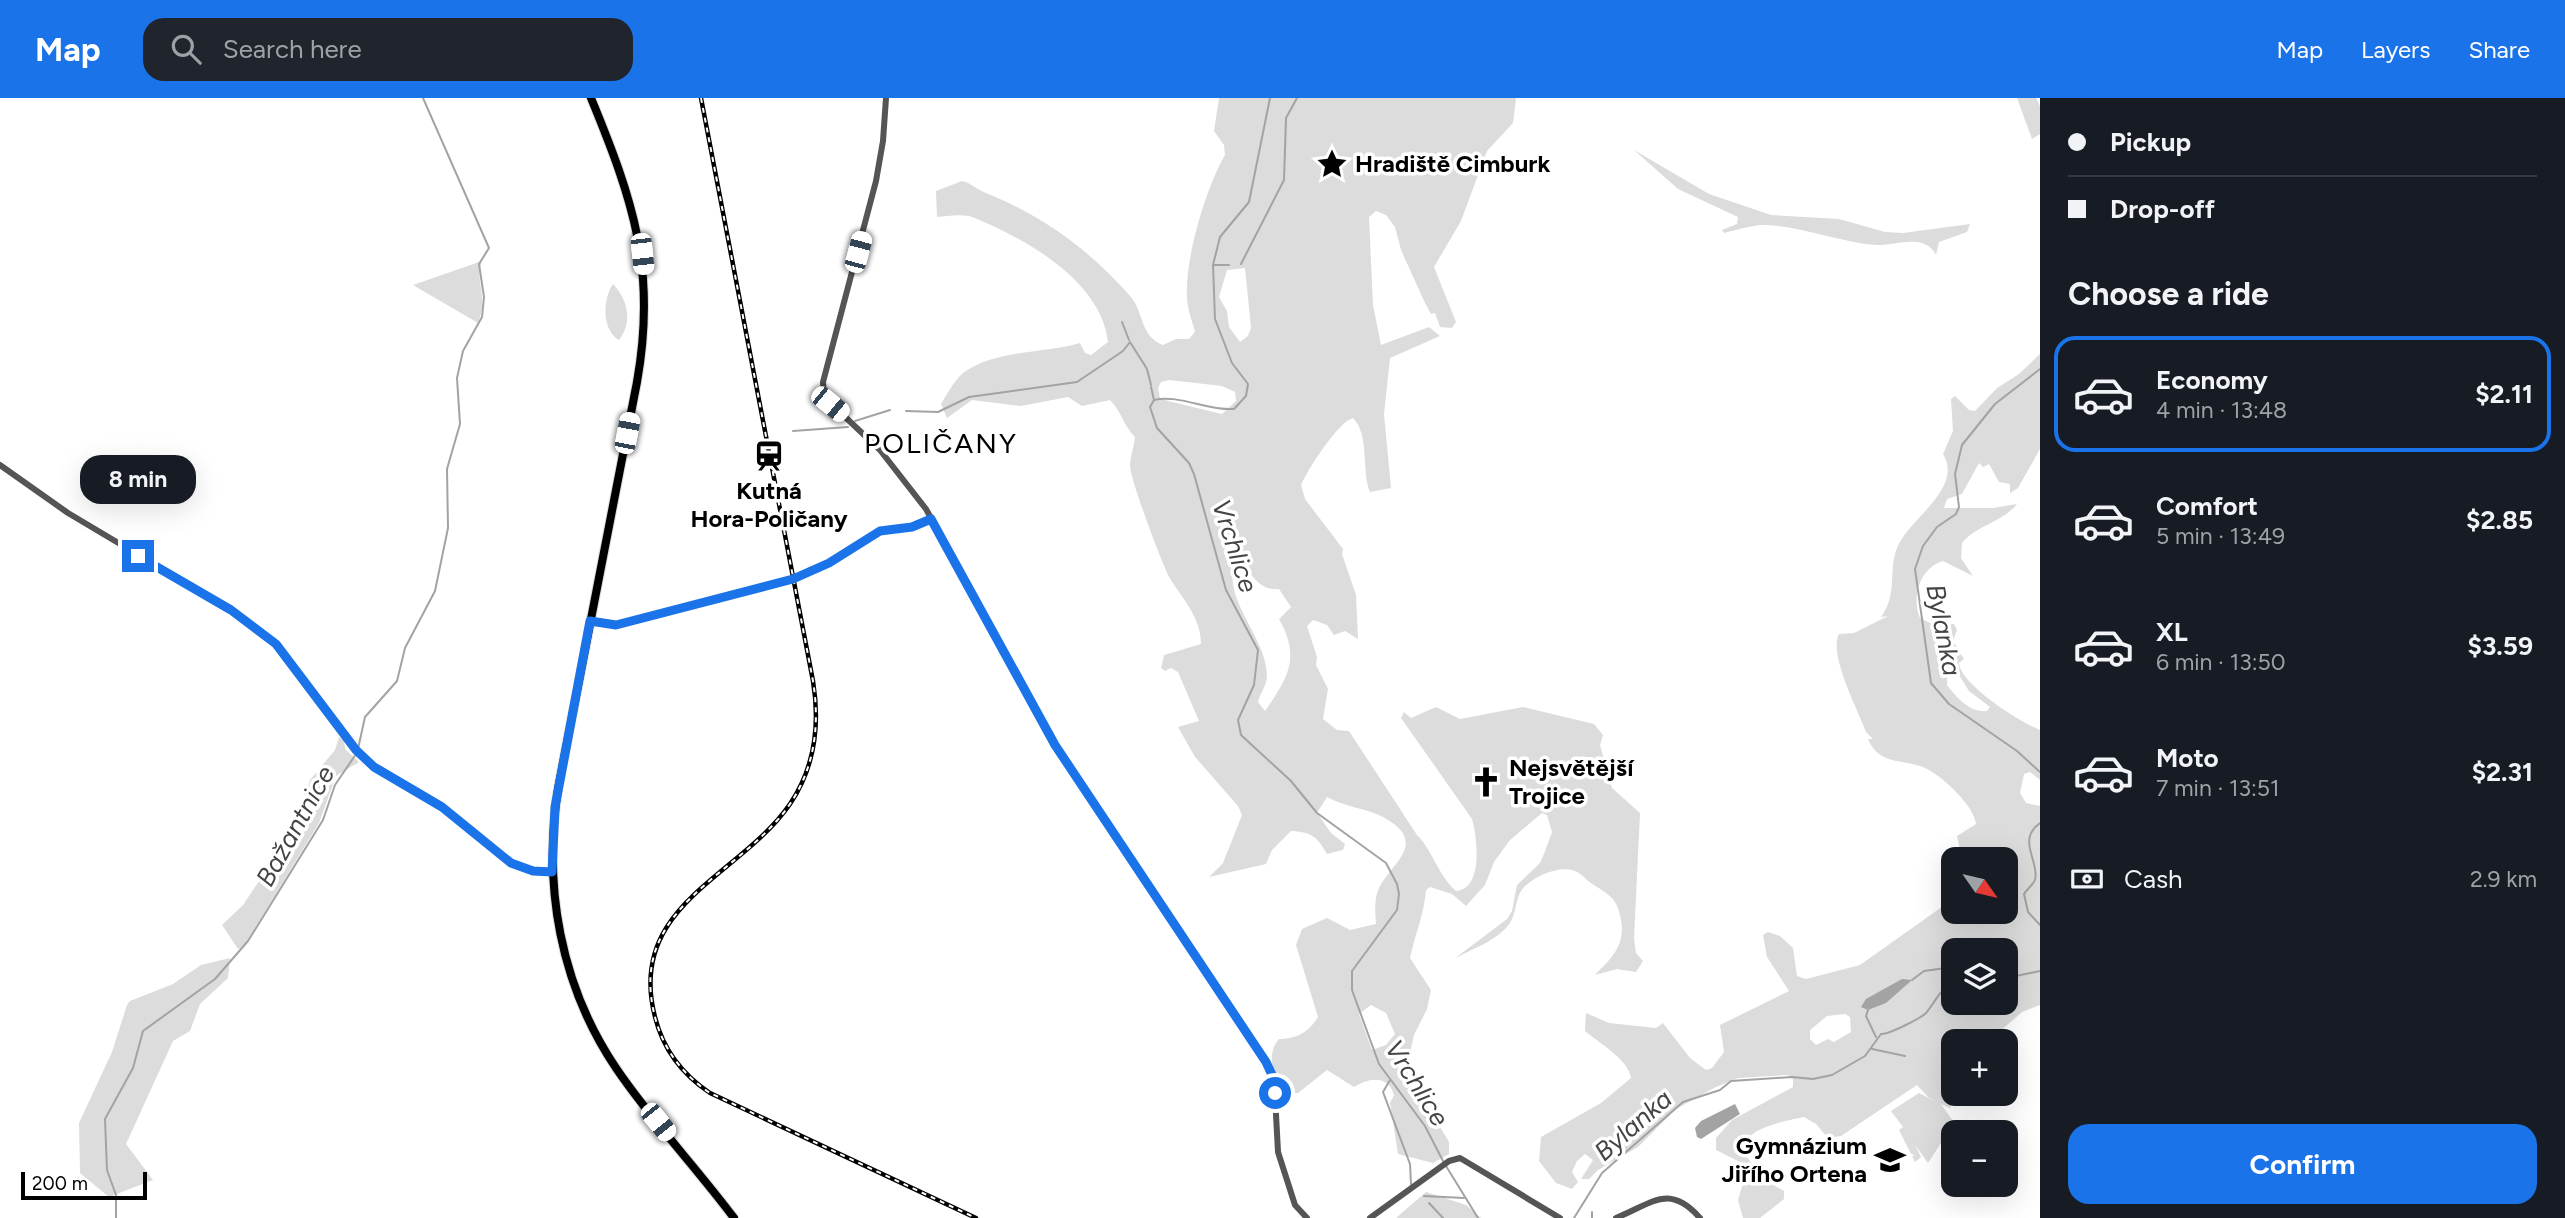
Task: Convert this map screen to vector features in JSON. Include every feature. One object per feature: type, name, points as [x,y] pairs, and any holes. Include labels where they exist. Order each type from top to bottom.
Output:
[{"type":"main road","points":[[591,98],[630,197],[642,251],[645,309],[639,375],[555,807],[552,872],[565,956],[593,1029],[621,1076],[734,1218]]},
{"type":"street","points":[[886,98],[883,141],[876,181],[822,390],[830,404],[893,464],[931,519],[1055,745],[1266,1062],[1273,1077],[1278,1152],[1295,1205],[1307,1218]]},
{"type":"street","points":[[0,465],[68,513],[231,610],[276,644],[356,750],[374,767],[442,807],[511,863],[533,871],[552,872]]},
{"type":"street","points":[[590,621],[616,625],[793,579],[829,563],[880,531],[912,527],[931,519]]},
{"type":"street","points":[[1370,1218],[1449,1161],[1465,1159],[1560,1218]]},
{"type":"street","points":[[1616,1218],[1670,1197],[1684,1202],[1700,1218]]},
{"type":"shaded area","points":[[1219,98],[1516,98],[1513,123],[1487,151],[1461,221],[1434,267],[1456,322],[1452,328],[1440,327],[1435,313],[1431,314],[1401,250],[1395,227],[1386,215],[1376,211],[1369,217],[1373,305],[1381,345],[1429,327],[1440,336],[1390,358],[1384,414],[1391,488],[1370,492],[1362,434],[1353,418],[1332,437],[1301,485],[1305,499],[1343,549],[1342,554],[1356,595],[1358,639],[1345,631],[1334,635],[1327,625],[1313,620],[1307,626],[1317,657],[1316,665],[1328,689],[1323,719],[1337,730],[1349,731],[1456,891],[1465,888],[1475,872],[1477,849],[1472,819],[1401,718],[1404,712],[1411,718],[1436,707],[1460,719],[1523,707],[1594,724],[1603,735],[1600,745],[1612,788],[1640,813],[1634,939],[1636,953],[1643,961],[1636,972],[1617,969],[1595,975],[1608,962],[1620,941],[1620,915],[1608,894],[1579,873],[1568,869],[1543,874],[1528,884],[1519,895],[1509,925],[1487,942],[1454,959],[1507,919],[1512,911],[1517,885],[1540,863],[1552,832],[1547,815],[1542,813],[1510,840],[1494,862],[1485,885],[1466,906],[1452,894],[1430,887],[1426,890],[1410,958],[1431,990],[1427,1009],[1414,1035],[1406,1070],[1449,1142],[1449,1154],[1433,1163],[1398,1154],[1390,1103],[1394,1095],[1387,1084],[1371,1080],[1354,1087],[1327,1070],[1298,1093],[1280,1094],[1272,1066],[1273,1052],[1279,1039],[1301,1034],[1318,1017],[1296,945],[1302,929],[1327,918],[1350,930],[1376,924],[1375,905],[1378,890],[1404,852],[1404,835],[1397,826],[1383,817],[1327,797],[1317,813],[1331,833],[1345,844],[1343,850],[1327,854],[1313,836],[1291,831],[1272,850],[1266,864],[1209,877],[1223,863],[1242,815],[1238,806],[1195,757],[1178,727],[1199,721],[1178,672],[1171,668],[1165,671],[1161,668],[1164,655],[1201,644],[1200,634],[1190,608],[1169,577],[1140,502],[1130,464],[1135,437],[1110,400],[1082,406],[1068,397],[1021,406],[972,400],[947,418],[941,404],[963,373],[976,365],[1005,356],[1080,343],[1085,353],[1091,355],[1108,342],[1102,320],[1091,299],[1058,265],[1016,238],[971,216],[937,217],[936,191],[965,182],[1027,212],[1064,236],[1099,264],[1131,297],[1150,336],[1163,345],[1176,339],[1189,339],[1195,332],[1189,309],[1188,271],[1203,207],[1225,155],[1224,145],[1214,131]],"holes":[[[1245,268],[1251,328],[1248,336],[1240,342],[1229,327],[1227,311],[1219,297],[1227,270]],[[1169,380],[1222,386],[1235,392],[1236,401],[1222,414],[1168,401],[1160,398],[1158,388],[1161,382]],[[1238,567],[1245,568],[1263,586],[1279,589],[1291,607],[1279,619],[1289,645],[1289,667],[1280,688],[1265,711],[1258,702],[1267,679],[1265,663],[1236,597],[1233,571]],[[1371,1005],[1386,1013],[1395,1034],[1386,1045],[1372,1050],[1359,1014]]]},
{"type":"shaded area","points":[[2017,98],[2036,98],[2040,106],[2040,134],[2032,139]]},
{"type":"shaded area","points":[[1634,150],[1709,194],[1771,215],[1839,219],[1885,232],[1903,233],[1970,224],[1967,232],[1939,242],[1936,255],[1931,248],[1917,242],[1876,245],[1776,226],[1762,225],[1724,233],[1722,230],[1737,224],[1738,217],[1678,189]]},
{"type":"shaded area","points":[[482,261],[482,304],[478,323],[413,285]]},
{"type":"shaded area","points":[[613,284],[627,311],[626,326],[619,340],[609,329],[606,314],[607,297]]},
{"type":"shaded area","points":[[2040,354],[2040,449],[2018,488],[2010,493],[2010,484],[1999,482],[1989,464],[1983,467],[1979,463],[1962,494],[1947,499],[1944,508],[1993,508],[2017,504],[1962,543],[1961,558],[1973,576],[1943,561],[1928,570],[1917,593],[1917,610],[1920,618],[1932,624],[1954,624],[1957,630],[1953,641],[1964,659],[1959,663],[1970,682],[2006,711],[2040,730],[2040,780],[2030,772],[2024,774],[2020,793],[2026,803],[2040,806],[2040,1005],[2022,1012],[2003,1029],[1941,1029],[1941,1106],[1952,1120],[1941,1120],[1941,1143],[1928,1163],[1915,1145],[1921,1157],[1915,1162],[1899,1130],[1903,1127],[1891,1111],[1919,1093],[1940,1104],[1928,1097],[1917,1085],[1841,1136],[1828,1138],[1816,1124],[1804,1117],[1778,1123],[1751,1135],[1742,1149],[1761,1178],[1784,1191],[1784,1199],[1760,1218],[1743,1218],[1738,1200],[1746,1173],[1740,1162],[1716,1150],[1716,1138],[1732,1120],[1793,1087],[1793,1079],[1788,1075],[1738,1078],[1716,1087],[1676,1109],[1638,1147],[1598,1170],[1589,1179],[1581,1179],[1593,1160],[1585,1154],[1577,1161],[1572,1172],[1578,1182],[1572,1189],[1556,1183],[1539,1161],[1541,1137],[1601,1103],[1631,1078],[1619,1058],[1585,1031],[1586,1013],[1609,1023],[1656,1028],[1663,1023],[1690,1058],[1706,1070],[1712,1068],[1724,1052],[1720,1025],[1789,991],[1767,957],[1763,935],[1768,932],[1780,936],[1793,948],[1797,976],[1806,979],[1860,965],[1941,908],[1941,924],[2018,924],[2018,847],[1959,847],[1957,836],[1976,824],[1970,809],[1950,786],[1929,770],[1887,758],[1873,748],[1868,739],[1873,739],[1866,732],[1837,655],[1839,634],[1854,633],[1888,616],[1881,617],[1889,600],[1897,548],[1941,491],[1946,479],[1948,467],[1943,454],[1953,431],[1951,399],[1955,396],[1969,410],[1975,411],[1997,388],[2019,374]],"holes":[[[1952,664],[1969,691],[1990,707],[1987,711],[1969,707],[1947,685],[1948,665]],[[1845,1014],[1850,1017],[1851,1032],[1834,1042],[1828,1039],[1816,1045],[1810,1039],[1810,1030],[1827,1016]]]},
{"type":"shaded area","points":[[339,737],[344,740],[345,749],[359,762],[336,776],[319,823],[244,946],[238,949],[222,925],[243,905],[298,823],[310,780],[335,750]]},
{"type":"shaded area","points":[[230,958],[228,978],[200,1004],[190,1031],[173,1041],[126,1144],[153,1180],[109,1197],[80,1173],[79,1123],[112,1052],[127,1005],[130,1001],[173,984],[201,965]]},
{"type":"shaded area","points":[[1902,979],[1912,980],[1886,1003],[1868,1010],[1861,1007],[1866,999]]},
{"type":"shaded area","points":[[1735,1104],[1740,1114],[1701,1139],[1697,1137],[1695,1128],[1701,1121]]},
{"type":"shaded area","points":[[1426,1192],[1466,1205],[1481,1218],[1396,1218]]},
{"type":"waterway","name":"Bažantnice","points":[[358,749],[365,717],[397,681],[405,648],[435,591],[448,528],[447,469],[460,424],[457,378],[463,351],[482,317],[484,297],[479,264],[489,248],[423,98]]},
{"type":"waterway","name":"Vrchlice","points":[[1270,98],[1249,202],[1220,237],[1213,265],[1215,319],[1232,363],[1248,384],[1246,396],[1234,409],[1214,408],[1173,399],[1154,400],[1150,407],[1157,428],[1189,463],[1194,474],[1226,590],[1258,650],[1254,685],[1238,720],[1241,735],[1291,781],[1317,813],[1386,863],[1397,884],[1397,910],[1352,971],[1352,990],[1379,1064],[1425,1126],[1443,1161]]},
{"type":"waterway","points":[[1241,264],[1284,180],[1286,118],[1297,98]]},
{"type":"waterway","points":[[1213,265],[1229,265]]},
{"type":"waterway","points":[[1122,322],[1129,340]]},
{"type":"waterway","points":[[906,411],[938,412],[969,397],[1077,382],[1123,351],[1130,342],[1147,369],[1151,385]]},
{"type":"waterway","name":"Bylanka","points":[[2040,369],[1995,404],[1962,445],[1955,474],[1959,507],[1956,514],[1937,527],[1923,546],[1915,569],[1931,683],[1949,704],[2017,751],[2040,772]]},
{"type":"waterway","points":[[1151,387],[1154,400]]},
{"type":"waterway","points":[[855,421],[890,410]]},
{"type":"waterway","points":[[793,431],[848,427]]},
{"type":"waterway","name":"Bažantnice","points":[[116,1218],[116,1195],[107,1170],[105,1119],[133,1068],[143,1031],[215,979],[248,941],[323,820],[335,785],[356,754]]},
{"type":"waterway","name":"Bylanka","points":[[2040,823],[2033,830],[2029,844],[2036,873],[2035,880],[2024,894],[2028,912],[2040,925]]},
{"type":"waterway","points":[[1912,980],[1924,971],[1941,969]]},
{"type":"waterway","name":"Bylanka","points":[[2018,976],[2040,971]]},
{"type":"waterway","name":"Bylanka","points":[[1574,1218],[1602,1173],[1683,1102],[1720,1090],[1731,1081],[1792,1077],[1813,1079],[1832,1075],[1865,1056],[1881,1034],[1923,1015],[1941,993]]},
{"type":"waterway","points":[[1868,1010],[1866,1016],[1876,1037]]},
{"type":"waterway","points":[[1872,1049],[1905,1056]]},
{"type":"waterway","points":[[1390,1080],[1383,1092],[1410,1164],[1411,1184]]},
{"type":"waterway","name":"Vrchlice","points":[[1446,1166],[1478,1218]]},
{"type":"waterway","points":[[1424,1196],[1464,1198]]},
{"type":"waterway","points":[[1429,1203],[1443,1218]]},
{"type":"waterway","points":[[1592,1212],[1592,1218]]},
{"type":"railway","points":[[701,98],[813,681],[816,713],[810,760],[790,804],[769,830],[693,896],[672,920],[657,947],[650,979],[655,1017],[663,1040],[675,1060],[691,1078],[710,1093],[976,1218]]},
{"type":"place","name":"Hradiště Cimburk","points":[[1332,164]]},
{"type":"place","name":"Kutná Hora-Poličany","points":[[769,456]]},
{"type":"place","name":"Nejsvětější Trojice","points":[[1486,782]]},
{"type":"place","name":"Gymnázium Jiřího Ortena","points":[[1890,1160]]},
{"type":"district","name":"POLIČANY","points":[[941,443]]},
{"type":"route","points":[[138,556],[231,610],[276,644],[292,661],[356,750],[374,767],[442,807],[511,863],[528,870],[548,873],[552,872],[552,835],[558,789],[590,621],[616,625],[793,579],[829,563],[880,531],[912,527],[931,519],[1055,745],[1266,1062],[1273,1077],[1275,1093]]}]
